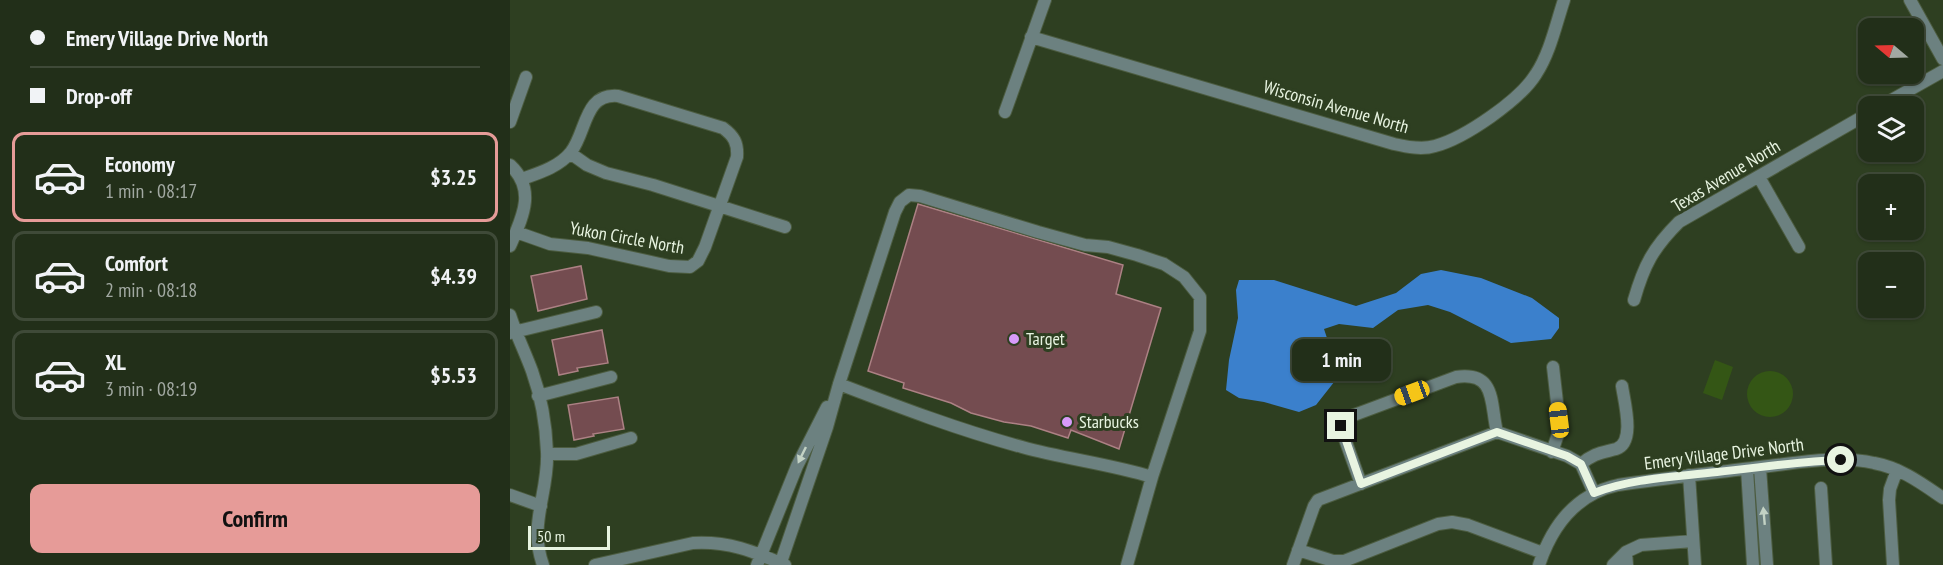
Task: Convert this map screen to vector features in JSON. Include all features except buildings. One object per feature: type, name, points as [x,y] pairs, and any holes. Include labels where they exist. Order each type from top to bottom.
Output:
[{"type":"street","points":[[1005,112],[1045,0]]},
{"type":"street","name":"Wisconsin Avenue North","points":[[1031,37],[1394,144],[1414,148],[1433,147],[1471,129],[1528,86],[1538,72],[1564,0]]},
{"type":"street","points":[[1910,0],[1943,59]]},
{"type":"street","points":[[1899,96],[1943,71]]},
{"type":"street","points":[[510,122],[526,77]]},
{"type":"street","name":"Yukon Circle North","points":[[516,232],[550,244],[588,248],[669,266],[690,267],[698,261],[705,248],[737,157],[738,147],[733,135],[723,128],[610,95],[593,104],[580,137],[570,153],[546,171],[522,179]]},
{"type":"street","name":"Texas Avenue North","points":[[1634,300],[1639,280],[1651,254],[1679,222],[1858,119]]},
{"type":"street","points":[[570,153],[587,165],[606,173],[720,205],[785,227]]},
{"type":"street","points":[[510,165],[522,179],[525,188],[525,209],[510,246]]},
{"type":"street","points":[[1759,177],[1800,248]]},
{"type":"street","points":[[596,565],[693,543],[708,542],[735,545],[759,560],[782,564],[895,212],[900,202],[909,195],[920,196],[1075,242],[1108,247],[1164,264],[1184,277],[1200,297],[1200,331],[1152,477],[1127,565]]},
{"type":"street","points":[[513,332],[596,312]]},
{"type":"street","points":[[510,315],[513,332],[533,372],[543,415],[547,454],[537,525],[538,550],[543,565]]},
{"type":"street","points":[[1552,452],[1559,430],[1553,367]]},
{"type":"street","points":[[1361,484],[1342,431],[1341,426],[1346,418],[1467,375],[1475,376],[1486,384],[1490,393],[1497,432]]},
{"type":"street","points":[[538,396],[611,377]]},
{"type":"street","points":[[838,384],[929,419],[1024,447],[1123,468],[1152,477]]},
{"type":"street","points":[[759,560],[797,466],[838,384]]},
{"type":"street","points":[[1581,464],[1595,454],[1616,449],[1625,442],[1628,430],[1622,386]]},
{"type":"street","points":[[1293,565],[1318,500],[1497,432],[1581,464],[1594,493]]},
{"type":"street","points":[[547,454],[576,454],[631,438]]},
{"type":"street","name":"Emery Village Drive North","points":[[1539,565],[1553,533],[1565,517],[1594,493],[1618,485],[1689,475],[1841,460],[1865,461],[1897,470],[1943,498]]},
{"type":"street","points":[[1753,468],[1753,565]]},
{"type":"street","points":[[1753,468],[1767,565]]},
{"type":"street","points":[[1893,565],[1889,500],[1890,489],[1897,470]]},
{"type":"street","points":[[1689,475],[1695,565]]},
{"type":"street","points":[[1821,488],[1826,565]]},
{"type":"street","points":[[510,495],[541,506]]},
{"type":"street","points":[[1299,550],[1333,561],[1344,561],[1438,524],[1452,522],[1468,525],[1543,553]]},
{"type":"street","points":[[1613,565],[1626,552],[1641,545],[1693,541]]},
{"type":"street","points":[[1626,552],[1627,565]]},
{"type":"green space","points":[[1715,360],[1733,367],[1722,400],[1703,393]]},
{"type":"green space","points":[[1770,371],[1786,378],[1793,394],[1786,410],[1770,417],[1754,410],[1747,394],[1754,378]]},
{"type":"water","points":[[1441,270],[1481,278],[1532,298],[1559,318],[1559,328],[1551,339],[1511,343],[1450,312],[1428,305],[1398,310],[1373,328],[1339,324],[1324,329],[1332,353],[1342,372],[1316,405],[1299,412],[1239,398],[1226,390],[1229,360],[1238,318],[1236,290],[1239,280],[1274,280],[1356,306],[1396,293],[1421,274]]},
{"type":"place","name":"Target","points":[[1014,339]]},
{"type":"place","name":"Starbucks","points":[[1067,422]]},
{"type":"route","points":[[1341,426],[1361,484],[1497,432],[1567,456],[1581,464],[1594,493],[1607,488],[1649,480],[1841,460]]}]
